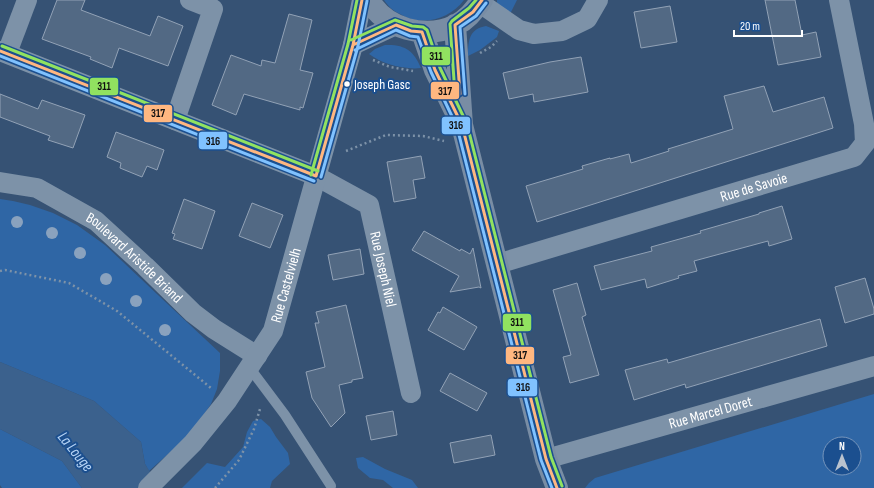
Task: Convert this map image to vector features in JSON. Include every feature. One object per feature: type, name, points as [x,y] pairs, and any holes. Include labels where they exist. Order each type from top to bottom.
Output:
[{"type":"street","points":[[4,52],[27,0]]},
{"type":"street","points":[[175,120],[213,9],[190,0]]},
{"type":"street","name":"Rue Castelvielh","points":[[148,488],[193,443],[227,401],[273,331],[353,45],[362,0]]},
{"type":"street","points":[[369,0],[371,5],[382,17],[411,31],[434,32],[456,25],[473,12],[481,2],[519,30],[534,34],[562,31],[587,19],[598,0]]},
{"type":"street","name":"Rue de Savoie","points":[[497,264],[854,157],[865,143],[864,124],[838,0]]},
{"type":"street","points":[[353,45],[396,25]]},
{"type":"street","points":[[456,25],[462,125],[546,459],[557,488]]},
{"type":"street","points":[[422,32],[435,70],[462,125]]},
{"type":"street","name":"Rue Joseph Niel","points":[[4,52],[175,120],[318,169],[369,205],[411,393]]},
{"type":"street","name":"Boulevard Aristide Briand","points":[[0,182],[38,188],[96,221],[193,313],[253,361]]},
{"type":"street","name":"Rue Marcel Doret","points":[[546,459],[874,366]]},
{"type":"lane","points":[[253,361],[266,389],[285,415],[331,486]]},
{"type":"path","points":[[318,169],[386,135],[423,136],[467,146]]},
{"type":"path","points":[[0,271],[5,270],[70,283],[117,311],[227,401]]},
{"type":"path","points":[[215,488],[239,460],[254,429],[266,389]]},
{"type":"shaded area","points":[[384,0],[464,0],[458,7],[443,17],[426,21],[408,18],[397,13]]},
{"type":"shaded area","points":[[497,0],[517,0],[509,16],[497,8]]},
{"type":"shaded area","points":[[486,26],[499,31],[497,37],[480,50],[468,56],[468,45],[471,36],[476,30]]},
{"type":"shaded area","points":[[385,45],[403,47],[408,50],[415,57],[421,68],[394,66],[380,61],[369,54],[375,49]]},
{"type":"shaded area","points":[[0,199],[30,205],[53,213],[77,225],[105,245],[220,353],[220,371],[217,389],[211,404],[192,432],[149,471],[145,464],[141,442],[94,401],[0,362]]},
{"type":"shaded area","points":[[874,394],[874,488],[585,488],[595,478]]},
{"type":"shaded area","points":[[261,419],[270,427],[288,453],[290,464],[272,481],[270,488],[182,488],[207,463],[225,467],[243,447],[247,432],[253,421]]},
{"type":"shaded area","points":[[0,429],[62,461],[82,488],[2,488],[0,485]]},
{"type":"shaded area","points":[[363,457],[385,469],[412,480],[418,488],[393,488],[383,480],[370,478],[358,468],[356,458]]},
{"type":"water","name":"La Louge","points":[[0,362],[94,401],[141,442],[145,464],[160,488],[82,488],[62,461],[0,429]]},
{"type":"building","points":[[57,0],[85,0],[81,10],[150,36],[158,16],[183,26],[168,66],[119,48],[112,68],[90,59],[91,57],[42,39]]},
{"type":"building","points":[[765,0],[795,0],[802,35],[816,32],[821,57],[778,65]]},
{"type":"building","points":[[670,6],[677,42],[641,48],[634,12]]},
{"type":"building","points":[[289,14],[312,20],[300,70],[313,73],[303,108],[300,107],[300,110],[244,94],[236,115],[212,105],[231,55],[261,66],[262,60],[275,63]]},
{"type":"building","points":[[581,57],[588,92],[534,102],[533,94],[509,99],[503,73],[550,62]]},
{"type":"building","points":[[764,86],[773,112],[824,97],[833,128],[537,222],[526,186],[583,169],[582,166],[610,158],[629,154],[631,163],[669,151],[668,149],[733,129],[724,96]]},
{"type":"building","points":[[0,94],[38,109],[42,100],[85,115],[73,148],[48,140],[50,136],[0,117]]},
{"type":"building","points":[[116,132],[164,150],[157,170],[147,166],[142,177],[120,168],[121,163],[107,157]]},
{"type":"building","points":[[421,156],[425,178],[413,180],[416,198],[394,202],[387,162]]},
{"type":"building","points":[[184,199],[215,211],[202,249],[173,239],[175,234],[172,233]]},
{"type":"building","points":[[252,203],[283,215],[270,248],[239,236]]},
{"type":"building","points":[[782,206],[792,239],[769,246],[768,241],[694,261],[697,271],[678,276],[679,278],[647,288],[645,279],[601,290],[594,266],[652,251],[651,247],[701,233],[700,231]]},
{"type":"building","points":[[424,231],[460,251],[461,249],[470,254],[473,248],[481,288],[479,287],[450,292],[459,276],[412,250]]},
{"type":"building","points":[[360,249],[364,274],[333,280],[328,255]]},
{"type":"building","points":[[865,278],[874,309],[874,314],[845,323],[835,287]]},
{"type":"building","points":[[577,283],[586,315],[582,317],[599,375],[570,383],[563,357],[571,355],[553,290]]},
{"type":"building","points":[[346,305],[363,378],[339,385],[345,413],[331,427],[312,398],[306,372],[325,367],[315,323],[319,323],[316,312]]},
{"type":"building","points":[[443,307],[477,327],[464,350],[428,330],[438,312],[440,313]]},
{"type":"building","points":[[820,319],[827,346],[686,388],[685,384],[634,400],[625,370],[667,359],[668,363]]},
{"type":"building","points":[[450,373],[487,393],[477,411],[440,391]]},
{"type":"building","points":[[393,411],[397,435],[371,440],[366,416]]},
{"type":"building","points":[[491,435],[495,455],[454,463],[450,443]]},
{"type":"transit line","name":"311","points":[[311,175],[348,44],[357,0]]},
{"type":"transit line","name":"317","points":[[316,176],[353,45],[362,0]]},
{"type":"transit line","name":"311","points":[[455,94],[450,24],[476,0]]},
{"type":"transit line","name":"317","points":[[460,94],[455,25],[473,12],[482,0]]},
{"type":"transit line","name":"316","points":[[321,177],[358,46],[367,1]]},
{"type":"transit line","name":"316","points":[[465,94],[460,27],[476,16],[486,3]]},
{"type":"transit line","name":"311","points":[[351,40],[395,20],[412,26],[423,27],[427,30],[440,68],[467,124],[551,457],[562,486]]},
{"type":"transit line","name":"317","points":[[353,45],[396,25],[411,31],[422,32],[435,70],[462,125],[546,459],[557,488]]},
{"type":"transit line","name":"316","points":[[355,50],[396,30],[410,36],[418,37],[431,72],[457,127],[541,460],[552,488]]},
{"type":"transit line","name":"311","points":[[2,46],[318,171]]},
{"type":"transit line","name":"317","points":[[0,51],[316,176]]},
{"type":"transit line","name":"316","points":[[0,56],[314,181]]},
{"type":"place","name":"Joseph Gasc","points":[[347,84]]}]
